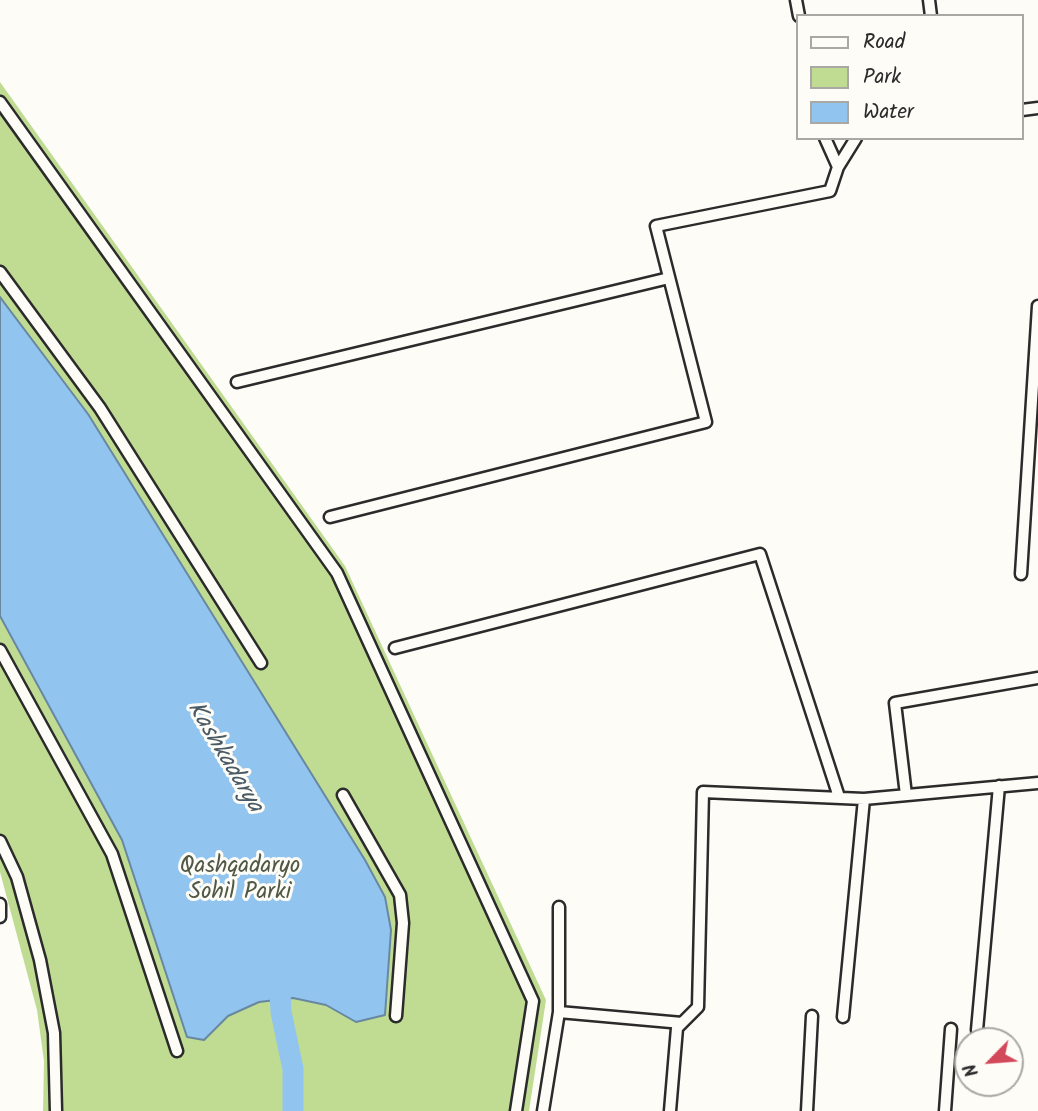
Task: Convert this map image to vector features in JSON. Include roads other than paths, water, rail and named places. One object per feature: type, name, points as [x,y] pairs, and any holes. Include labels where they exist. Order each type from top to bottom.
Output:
[{"type":"street","points":[[0,102],[337,573],[534,1002],[516,1111]]},
{"type":"street","points":[[826,140],[838,167]]},
{"type":"street","points":[[330,517],[706,422],[656,226],[830,191],[838,167],[855,140]]},
{"type":"street","points":[[0,272],[100,408],[261,663]]},
{"type":"street","points":[[237,382],[670,278]]},
{"type":"street","points":[[1021,574],[1038,306]]},
{"type":"street","points":[[395,648],[760,554],[839,797]]},
{"type":"street","points":[[0,650],[112,854],[177,1051]]},
{"type":"street","points":[[905,795],[895,703],[1038,678]]},
{"type":"street","points":[[670,1111],[677,1028],[698,1007],[703,792],[864,799],[1038,783]]},
{"type":"street","points":[[977,1027],[999,786]]},
{"type":"street","points":[[343,795],[400,895],[403,923],[396,1016]]},
{"type":"street","points":[[843,1017],[864,799]]},
{"type":"street","points":[[0,841],[17,877],[40,960],[54,1033],[56,1111]]},
{"type":"street","points":[[0,904],[0,917]]},
{"type":"street","points":[[543,1111],[559,1012],[559,907]]},
{"type":"street","points":[[559,1012],[682,1023]]},
{"type":"street","points":[[807,1111],[813,1016]]},
{"type":"street","points":[[945,1111],[951,1029]]},
{"type":"water","points":[[0,297],[88,414],[365,860],[385,897],[391,930],[385,1015],[356,1022],[326,1005],[293,998],[259,1002],[228,1016],[204,1040],[187,1037],[122,840],[0,616]]},
{"type":"waterway","name":"Kashkadarya","points":[[279,970],[281,1012],[293,1069],[293,1111]]},
{"type":"park label","name":"Qashqadaryo Sohil Parki","points":[[240,881]]}]
